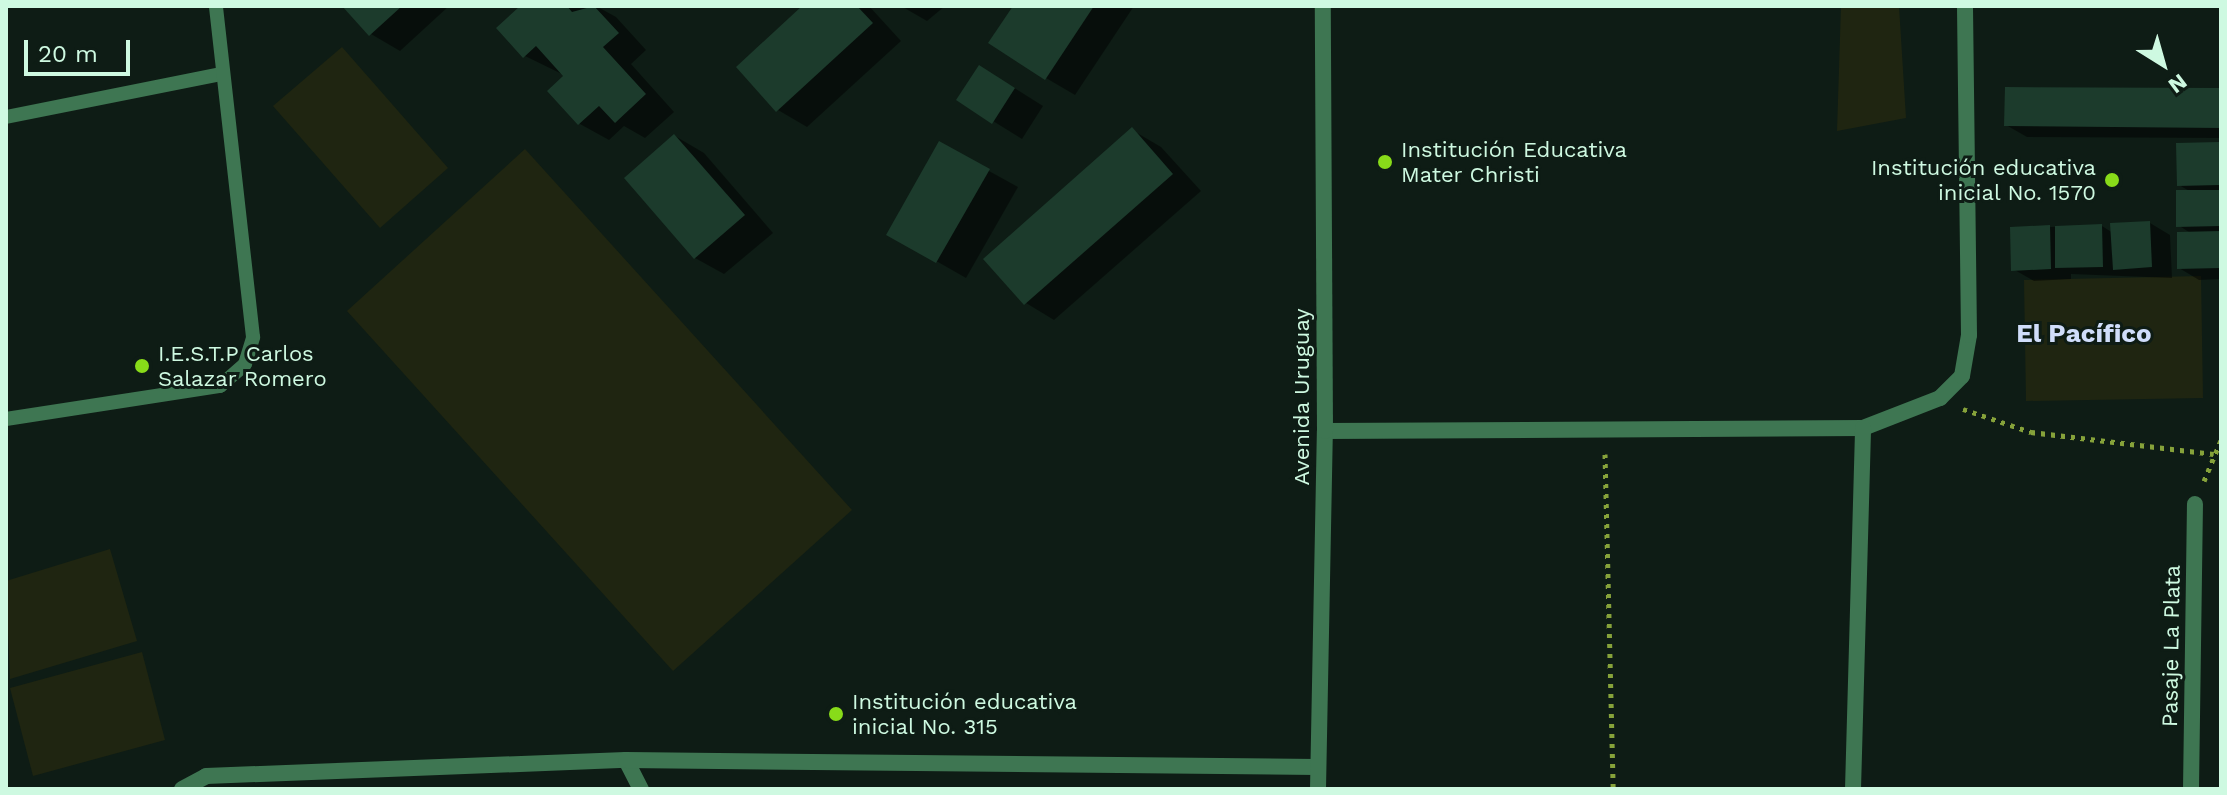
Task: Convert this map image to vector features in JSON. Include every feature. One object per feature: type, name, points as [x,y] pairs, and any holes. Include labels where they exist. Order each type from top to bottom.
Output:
[{"type":"street","name":"Avenida Uruguay","points":[[1318,789],[1325,431],[1323,6]]},
{"type":"street","points":[[1325,431],[1604,425],[1863,428],[1940,398],[1962,376],[1969,335],[1965,6]]},
{"type":"street","points":[[1853,789],[1863,428]]},
{"type":"street","name":"Pasaje La Plata","points":[[2191,789],[2195,504]]},
{"type":"street","points":[[182,789],[210,783],[626,760],[1317,767]]},
{"type":"street","points":[[626,760],[641,789]]},
{"type":"lane","points":[[6,419],[220,386],[245,364],[253,337],[216,6]]},
{"type":"lane","points":[[6,117],[222,74]]},
{"type":"path","points":[[1940,398],[1986,420],[2031,432],[2214,454]]},
{"type":"path","points":[[1604,425],[1613,789]]},
{"type":"path","points":[[2195,504],[2221,440]]},
{"type":"green space","points":[[1841,6],[1899,6],[1906,118],[1837,131]]},
{"type":"green space","points":[[342,47],[448,168],[380,228],[273,106]]},
{"type":"green space","points":[[525,149],[852,510],[673,671],[347,311]]},
{"type":"green space","points":[[2201,276],[2203,398],[2026,401],[2024,280]]},
{"type":"green space","points":[[110,549],[137,641],[10,679],[6,581]]},
{"type":"green space","points":[[142,652],[165,740],[33,776],[10,688]]},
{"type":"building","points":[[342,6],[402,6],[369,36]]},
{"type":"building","points":[[520,6],[567,6],[572,12],[594,6],[619,33],[603,47],[646,94],[615,123],[599,106],[578,125],[547,91],[563,76],[536,46],[523,58],[496,28]]},
{"type":"building","points":[[802,6],[857,6],[873,23],[776,112],[736,67]]},
{"type":"building","points":[[1013,6],[1094,6],[1045,80],[988,43]]},
{"type":"building","points":[[979,65],[1015,88],[992,124],[956,100]]},
{"type":"building","points":[[2005,87],[2221,88],[2221,128],[2004,126]]},
{"type":"building","points":[[1132,127],[1173,174],[1024,305],[983,259]]},
{"type":"building","points":[[674,134],[745,215],[694,259],[624,178]]},
{"type":"building","points":[[939,141],[990,169],[936,263],[886,235]]},
{"type":"building","points":[[2219,142],[2220,185],[2177,186],[2176,143]]},
{"type":"building","points":[[2176,190],[2221,190],[2221,226],[2176,227]]},
{"type":"building","points":[[2150,221],[2152,267],[2113,270],[2110,223]]},
{"type":"building","points":[[2102,224],[2103,267],[2055,268],[2055,226]]},
{"type":"building","points":[[2050,225],[2051,269],[2011,271],[2010,227]]},
{"type":"building","points":[[2221,231],[2221,268],[2177,269],[2177,232]]},
{"type":"place","name":"Institución Educativa Mater Christi","points":[[1385,162]]},
{"type":"place","name":"Institución educativa inicial No. 1570","points":[[2112,180]]},
{"type":"place","name":"I.E.S.T.P Carlos Salazar Romero","points":[[142,366]]},
{"type":"place","name":"Institución educativa inicial No. 315","points":[[836,714]]},
{"type":"district","name":"El Pacífico","points":[[2084,334]]}]
